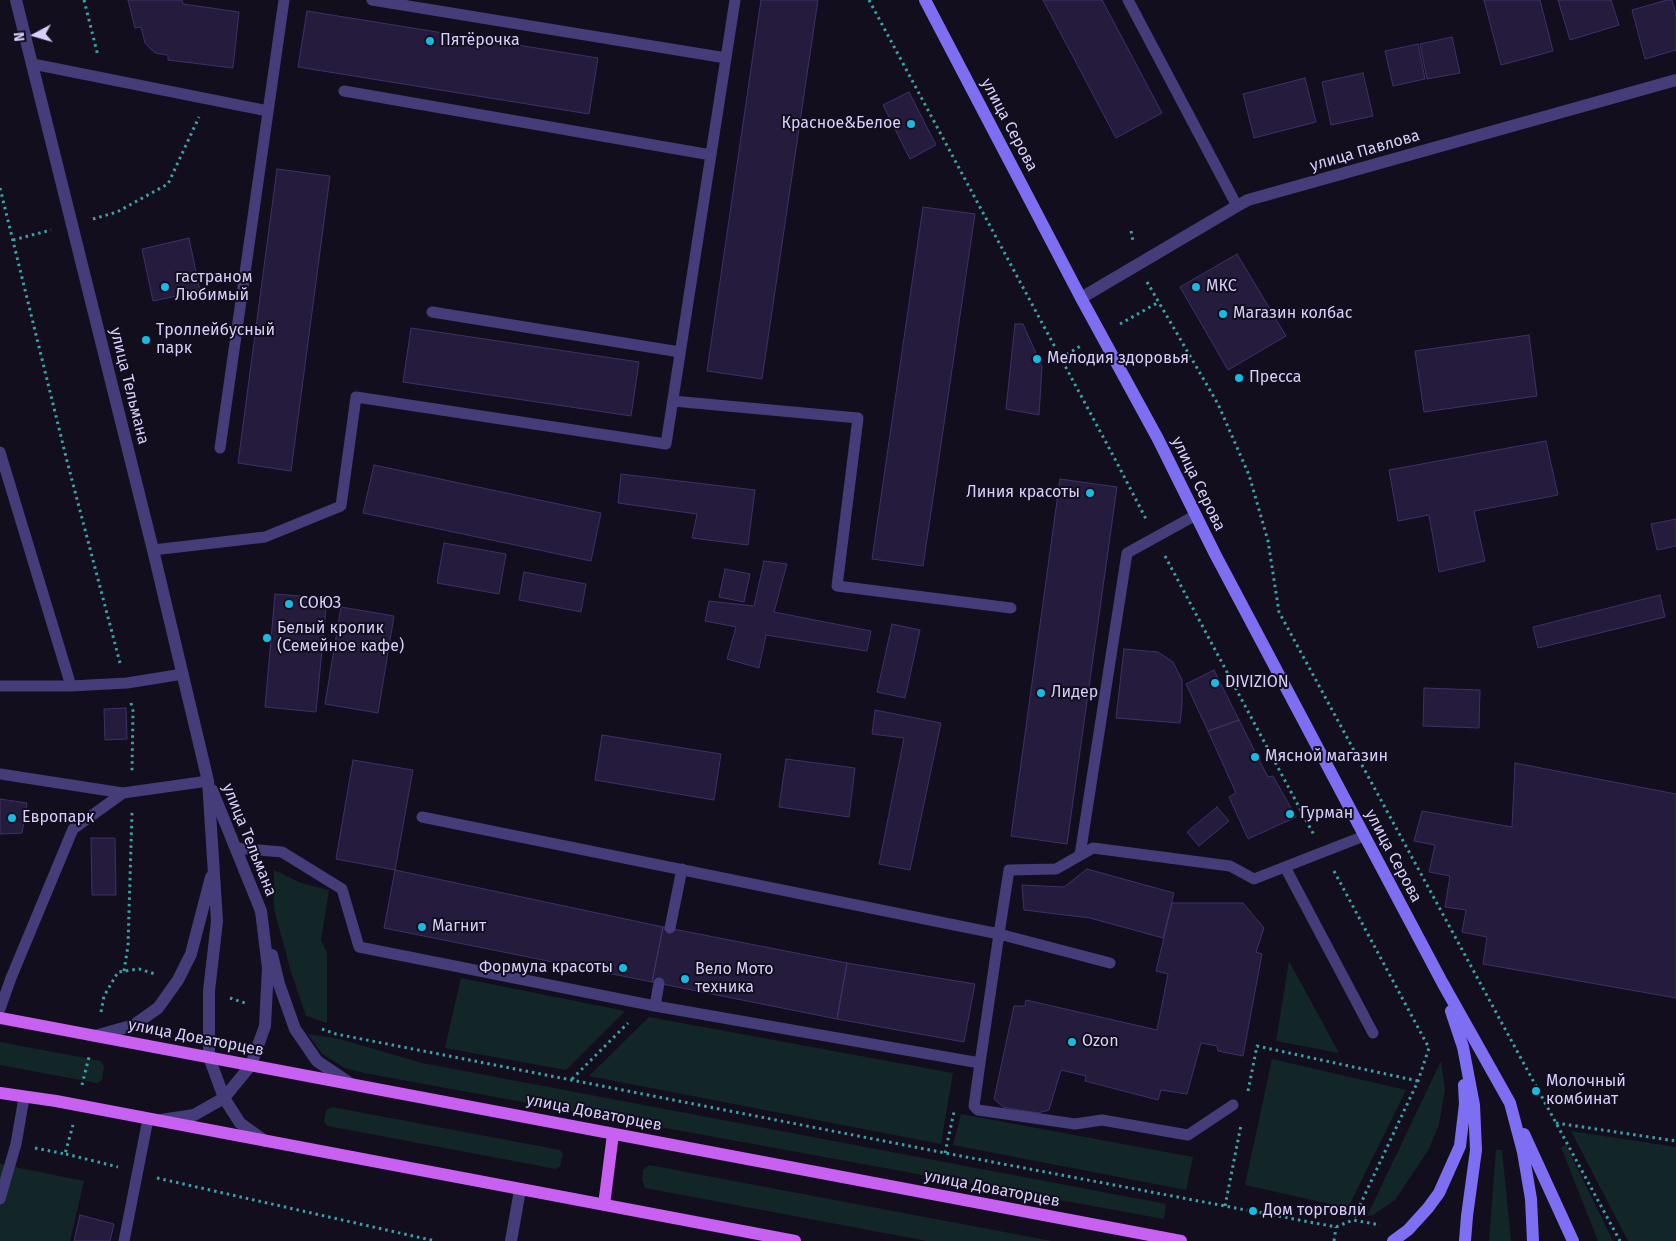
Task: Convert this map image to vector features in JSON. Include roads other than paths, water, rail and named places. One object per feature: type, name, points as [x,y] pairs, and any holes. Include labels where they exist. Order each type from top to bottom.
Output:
[{"type":"main road","name":"улица Серова","points":[[925,0],[1081,298],[1158,439],[1364,836],[1442,982],[1510,1103],[1573,1241]]},
{"type":"main road","name":"улица Серова","points":[[1442,982],[1463,1047],[1474,1105],[1476,1150],[1465,1241]]},
{"type":"main road","name":"улица Доваторцев","points":[[0,1018],[1181,1241]]},
{"type":"main road","name":"улица Серова","points":[[1393,1241],[1408,1230],[1428,1208],[1438,1193],[1460,1146],[1465,1104],[1463,1047]]},
{"type":"main road","points":[[0,1093],[24,1098],[56,1101],[795,1241]]},
{"type":"main road","name":"улица Серова","points":[[1510,1103],[1523,1152],[1530,1189],[1533,1241]]},
{"type":"main road","points":[[604,1205],[613,1134]]},
{"type":"street","name":"улица Тельмана","points":[[16,0],[153,550],[208,781],[217,921],[209,990],[209,1057],[224,1098],[240,1123],[265,1141]]},
{"type":"street","name":"улица Павлова","points":[[1081,298],[1237,206],[1258,198],[1676,80]]},
{"type":"street","name":"улица Тельмана","points":[[208,781],[261,911],[279,984],[295,1029],[317,1061],[351,1084]]},
{"type":"street","name":"улица Тельмана","points":[[95,1036],[134,1025],[158,1008],[178,980],[195,943],[214,863]]},
{"type":"street","name":"улица Тельмана","points":[[152,1120],[194,1115],[224,1098],[251,1065],[265,1026],[268,968],[261,911]]},
{"type":"street","points":[[511,1241],[520,1190]]},
{"type":"lane","points":[[220,448],[284,0]]},
{"type":"lane","points":[[372,0],[726,58]]},
{"type":"lane","points":[[153,550],[265,537],[341,506],[356,398],[666,444],[735,0]]},
{"type":"lane","points":[[1128,0],[1237,206]]},
{"type":"lane","points":[[33,64],[268,111]]},
{"type":"lane","points":[[344,91],[711,155]]},
{"type":"lane","points":[[432,312],[680,352]]},
{"type":"lane","points":[[673,401],[858,418],[837,586],[1011,608]]},
{"type":"lane","points":[[0,452],[71,686]]},
{"type":"lane","points":[[1080,855],[1127,553],[1196,515]]},
{"type":"lane","points":[[0,686],[71,686],[127,683],[183,674]]},
{"type":"lane","points":[[0,774],[127,792],[208,781]]},
{"type":"lane","points":[[0,1009],[5,977],[73,829],[127,792]]},
{"type":"lane","points":[[422,816],[999,934],[1110,963]]},
{"type":"lane","points":[[1233,1105],[1188,1135],[1102,1120],[1076,1124],[978,1110],[974,1106],[1009,870],[1056,869],[1093,848],[1220,864],[1230,866],[1254,879],[1364,836]]},
{"type":"lane","points":[[236,848],[282,852],[342,889],[359,947],[651,1005],[980,1063]]},
{"type":"lane","points":[[1285,867],[1372,1033]]},
{"type":"lane","points":[[670,928],[682,869]]},
{"type":"lane","points":[[651,1005],[659,984]]},
{"type":"lane","points":[[0,1199],[16,1144],[24,1098]]},
{"type":"lane","points":[[124,1241],[152,1120]]},
{"type":"place","name":"Пятёрочка","points":[[430,41]]},
{"type":"place","name":"Красное&Белое","points":[[911,124]]},
{"type":"place","name":"гастраном Любимый","points":[[165,287]]},
{"type":"place","name":"МКС","points":[[1196,287]]},
{"type":"place","name":"Магазин колбас","points":[[1223,314]]},
{"type":"place","name":"Троллейбусный парк","points":[[146,340]]},
{"type":"place","name":"Мелодия здоровья","points":[[1037,359]]},
{"type":"place","name":"Пресса","points":[[1239,378]]},
{"type":"place","name":"Линия красоты","points":[[1090,493]]},
{"type":"place","name":"СОЮЗ","points":[[289,604]]},
{"type":"place","name":"Белый кролик (Семейное кафе)","points":[[267,638]]},
{"type":"place","name":"DIVIZION","points":[[1215,683]]},
{"type":"place","name":"Лидер","points":[[1041,693]]},
{"type":"place","name":"Мясной магазин","points":[[1255,757]]},
{"type":"place","name":"Гурман","points":[[1290,814]]},
{"type":"place","name":"Европарк","points":[[12,818]]},
{"type":"place","name":"Магнит","points":[[422,927]]},
{"type":"place","name":"Формула красоты","points":[[623,968]]},
{"type":"place","name":"Вело Мото техника","points":[[685,979]]},
{"type":"place","name":"Ozon","points":[[1072,1042]]},
{"type":"place","name":"Молочный комбинат","points":[[1536,1091]]},
{"type":"place","name":"Дом торговли","points":[[1253,1211]]}]
